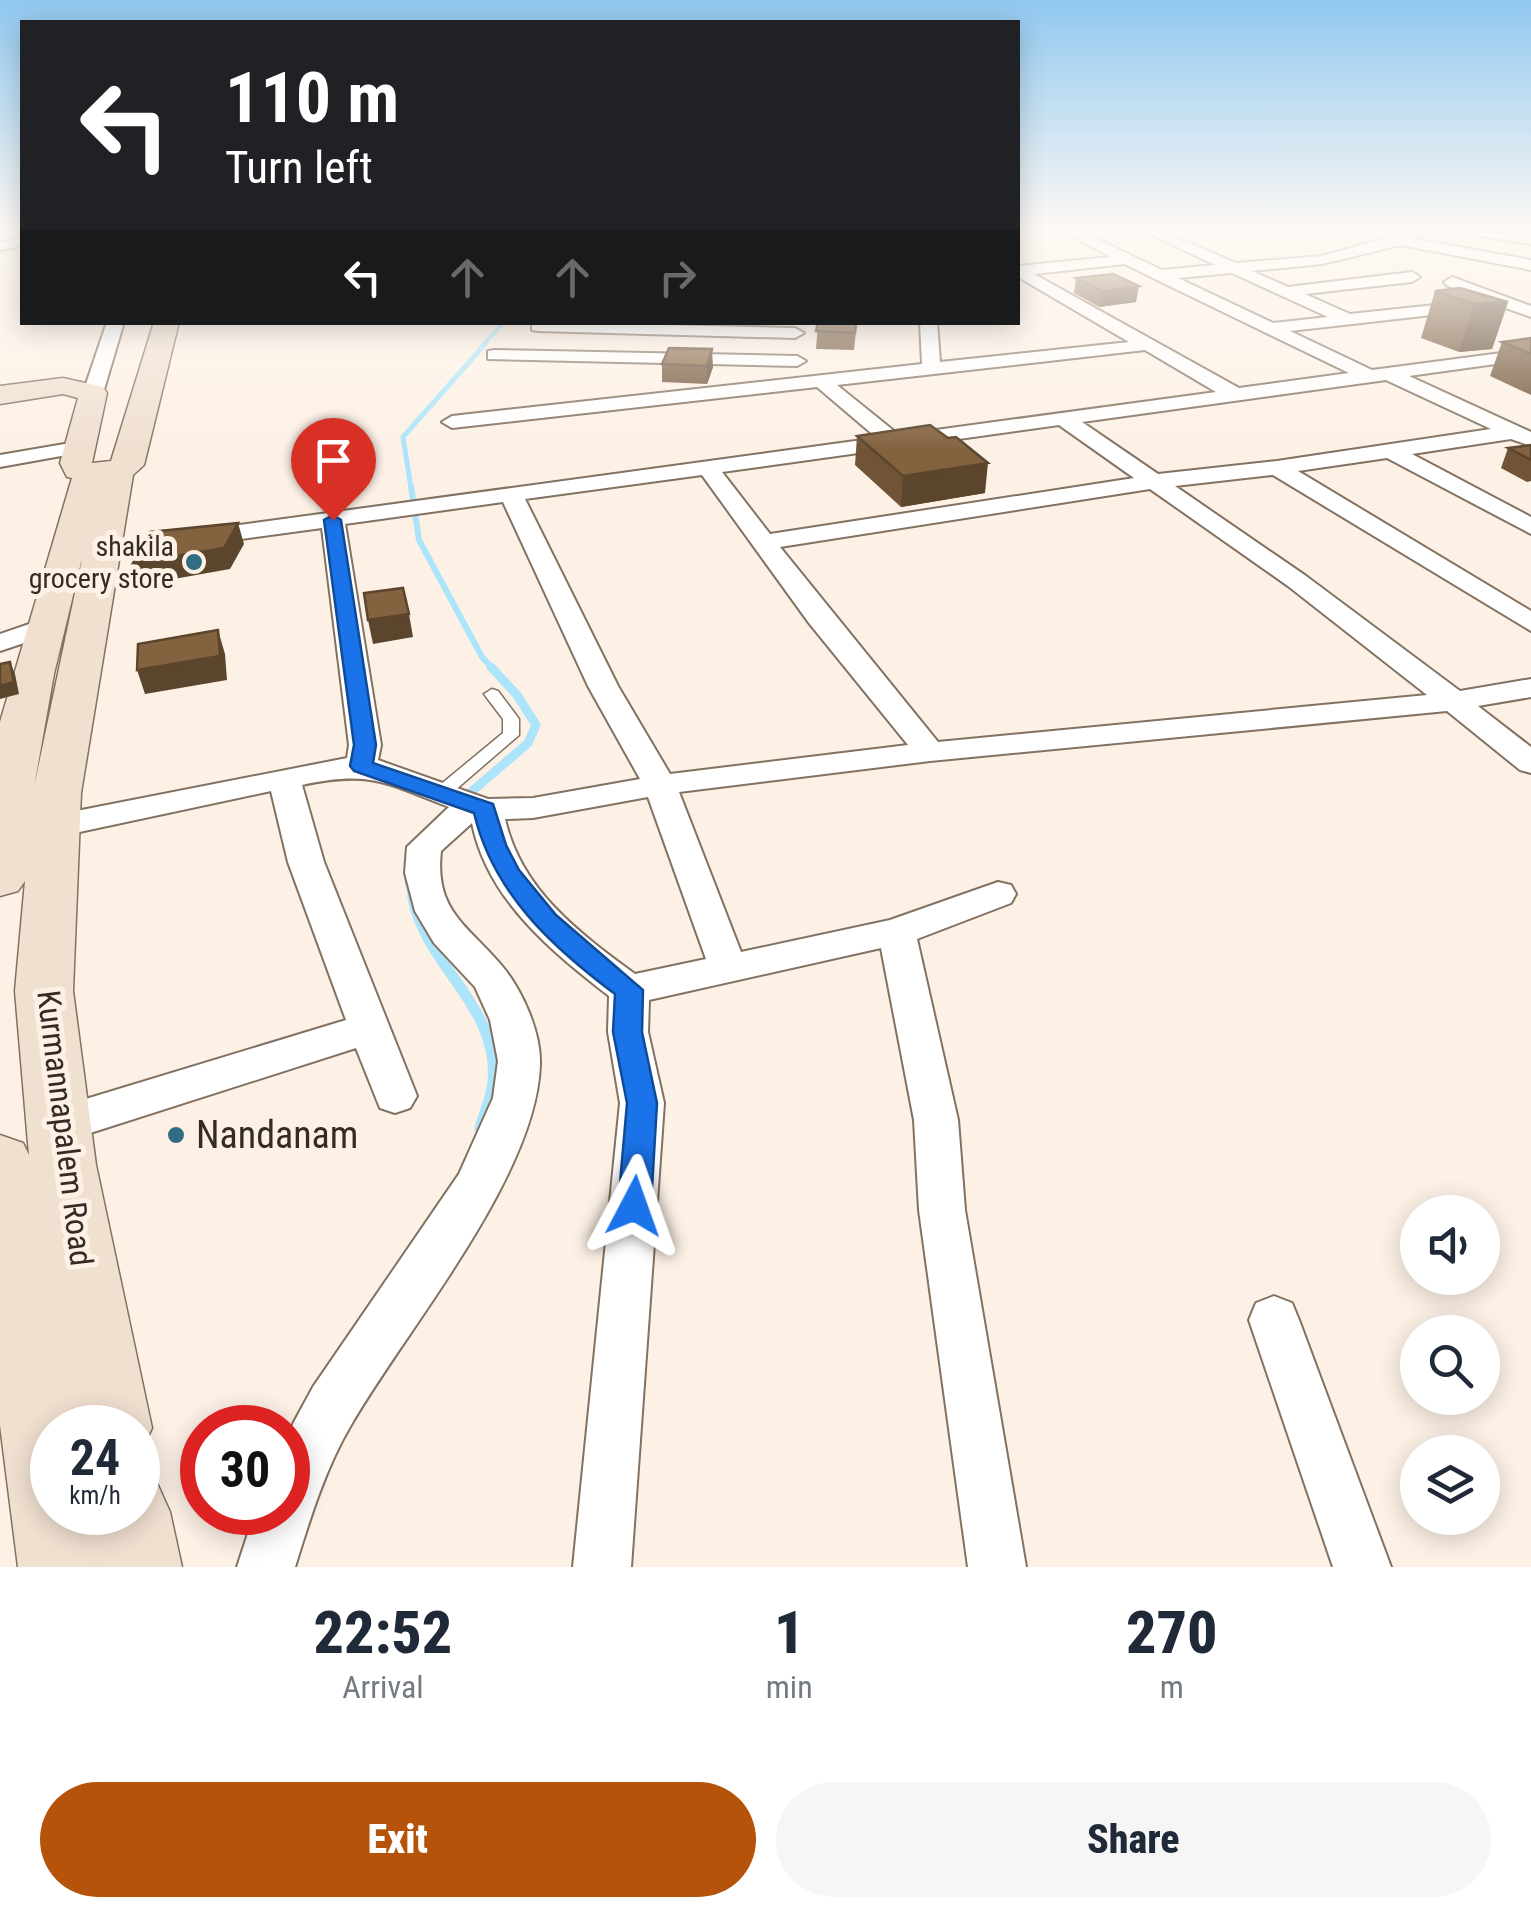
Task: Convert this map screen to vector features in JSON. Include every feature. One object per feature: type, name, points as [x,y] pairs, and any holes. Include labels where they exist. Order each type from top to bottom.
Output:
[{"type":"main road","points":[[99,463],[143,325]]},
{"type":"main road","points":[[99,463],[128,465],[165,325]]},
{"type":"main road","points":[[0,395],[64,386],[93,392],[99,463]]},
{"type":"main road","name":"Kurmannapalem Road","points":[[99,463],[84,554],[58,793],[29,1144],[105,1405]]},
{"type":"main road","name":"Kurmannapalem Road","points":[[0,876],[10,740],[41,628],[84,554]]},
{"type":"main road","name":"Kurmannapalem Road","points":[[29,1144],[1,1183],[61,1567]]},
{"type":"main road","points":[[133,1535],[139,1567]]},
{"type":"street","points":[[1076,305],[1236,395]]},
{"type":"street","points":[[1223,305],[1522,436]]},
{"type":"street","points":[[1316,305],[1348,319]]},
{"type":"street","points":[[1273,328],[1522,307]]},
{"type":"street","points":[[93,392],[115,325]]},
{"type":"street","points":[[928,325],[932,371]]},
{"type":"street","points":[[538,326],[796,328],[792,349],[797,361],[896,443]]},
{"type":"street","points":[[452,422],[1146,345]]},
{"type":"street","points":[[84,554],[1531,354]]},
{"type":"street","points":[[494,355],[797,361]]},
{"type":"street","points":[[1062,417],[1158,481],[1454,701],[1531,764]]},
{"type":"street","points":[[766,542],[1158,481],[1522,436]]},
{"type":"street","points":[[1390,451],[1531,527]]},
{"type":"street","points":[[0,461],[99,463]]},
{"type":"street","points":[[708,468],[930,752]]},
{"type":"street","points":[[1277,468],[1531,622]]},
{"type":"street","points":[[511,495],[603,686],[660,785],[728,966]]},
{"type":"street","points":[[333,520],[365,745],[362,766]]},
{"type":"street","points":[[0,643],[41,628]]},
{"type":"street","points":[[56,826],[362,766],[463,802],[533,808],[660,785],[930,752],[1454,701],[1531,688]]},
{"type":"street","points":[[284,779],[306,862],[395,1096]]},
{"type":"street","points":[[463,802],[494,845],[508,874],[547,922],[582,956],[629,990],[897,932],[998,894]]},
{"type":"street","points":[[310,1454],[330,1409],[444,1239],[486,1168],[516,1096],[519,1063],[512,1026],[492,979],[439,922],[422,881],[424,846],[463,802]]},
{"type":"street","points":[[897,932],[936,1120],[942,1210],[998,1567]]},
{"type":"street","points":[[602,1567],[642,1103],[628,1032],[629,990]]},
{"type":"street","points":[[29,1144],[370,1028]]},
{"type":"street","points":[[1274,1320],[1362,1567]]},
{"type":"street","points":[[266,1567],[276,1535]]},
{"type":"lane","points":[[463,802],[511,734],[510,719],[492,694]]},
{"type":"building","points":[[817,325],[856,325],[855,333],[816,331]]},
{"type":"building","points":[[1531,338],[1531,354],[1502,342]]},
{"type":"building","points":[[669,348],[712,349],[707,366],[662,364]]},
{"type":"building","points":[[930,425],[948,438],[956,437],[988,463],[903,476],[857,436]]},
{"type":"building","points":[[1531,445],[1531,460],[1508,448]]},
{"type":"building","points":[[238,523],[224,548],[133,563],[150,532]]},
{"type":"building","points":[[403,588],[409,614],[368,620],[364,593]]},
{"type":"building","points":[[218,630],[220,656],[137,670],[138,644]]},
{"type":"building","points":[[10,662],[14,682],[0,686],[0,664]]},
{"type":"waterway","points":[[483,345],[501,325]]},
{"type":"waterway","points":[[411,488],[403,437],[486,343]]},
{"type":"waterway","points":[[411,486],[419,540],[482,657],[494,670]]},
{"type":"waterway","points":[[463,799],[528,743],[536,725],[517,695],[491,667]]},
{"type":"waterway","points":[[409,880],[413,901]]},
{"type":"waterway","points":[[413,898],[420,923],[474,1009],[492,1055],[493,1082],[480,1128]]},
{"type":"place","name":"shakila grocery store","points":[[194,562]]},
{"type":"place","name":"Nandanam","points":[[176,1135]]},
{"type":"route","points":[[333,520],[365,745],[362,766],[484,809],[494,845],[508,874],[547,922],[582,956],[629,990],[628,1032],[642,1103],[634,1206]]}]
